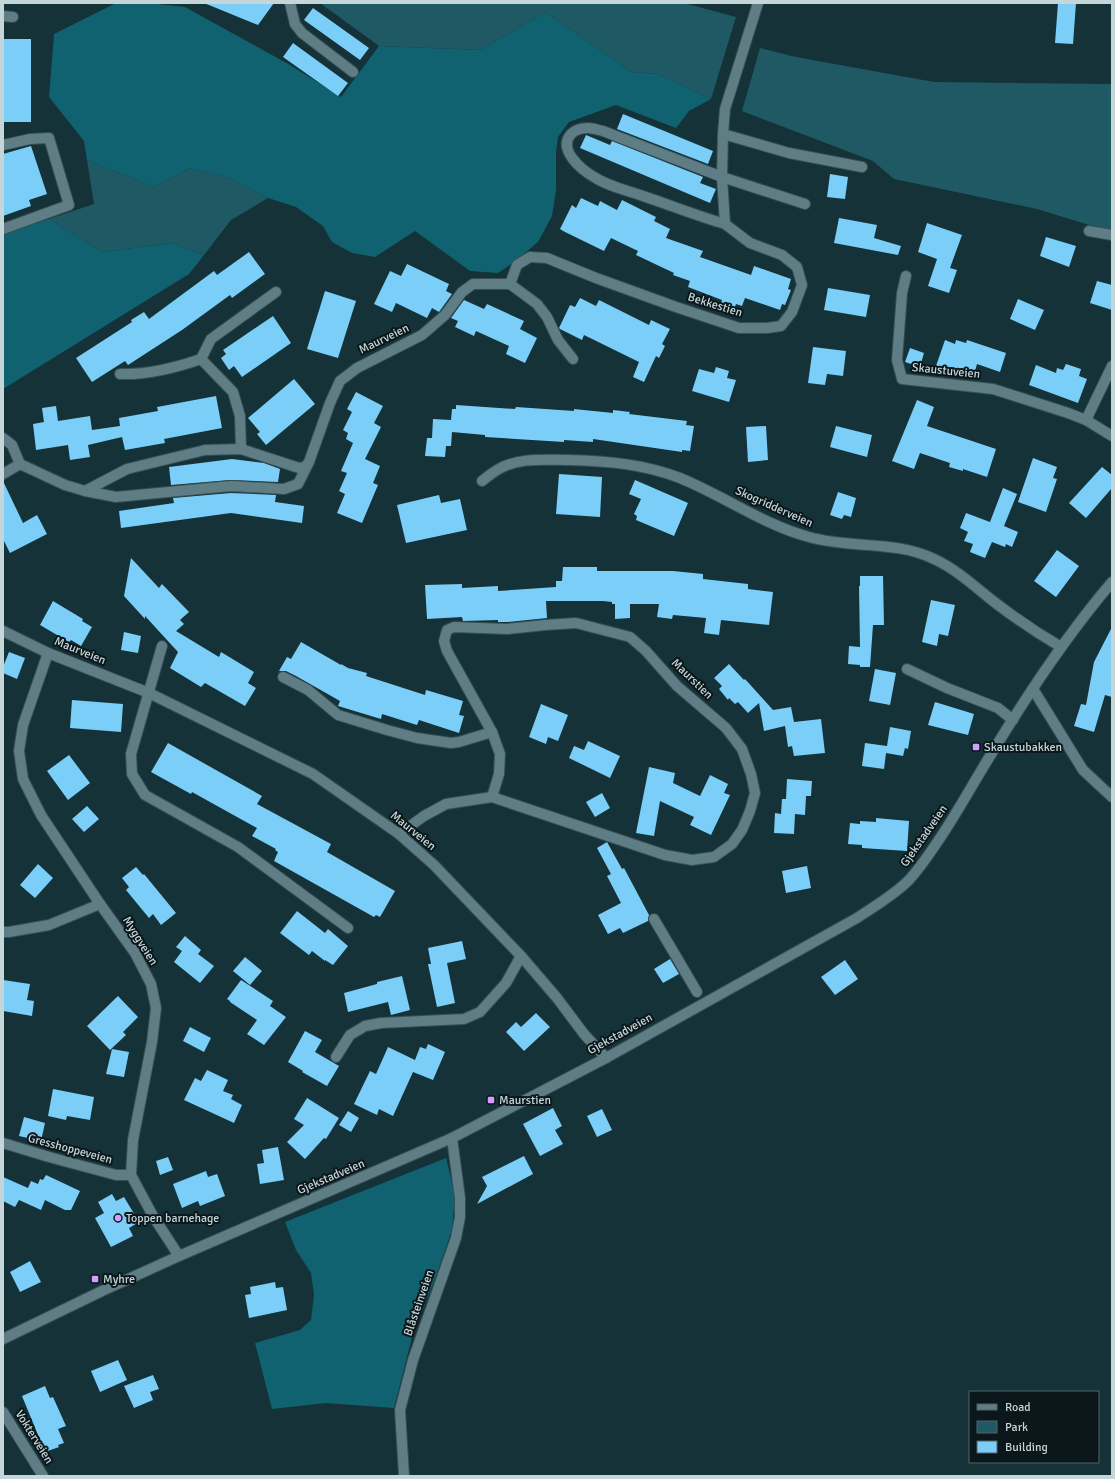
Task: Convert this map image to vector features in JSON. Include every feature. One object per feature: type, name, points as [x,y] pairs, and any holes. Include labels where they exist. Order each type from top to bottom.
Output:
[{"type":"street","points":[[290,3],[295,24],[302,34],[353,72]]},
{"type":"street","points":[[758,3],[725,109],[722,177],[725,224],[698,216],[642,195],[613,187],[595,178],[578,166],[570,154],[568,146],[568,139],[578,129],[588,128],[603,131],[722,177],[805,204]]},
{"type":"street","points":[[723,134],[789,154],[862,167]]},
{"type":"street","points":[[3,145],[30,139],[49,138],[69,204],[3,229]]},
{"type":"street","name":"Bekkestien","points":[[510,284],[517,265],[530,257],[547,258],[596,278],[739,328],[767,328],[781,326],[792,312],[802,285],[797,267],[782,255],[750,243],[725,224]]},
{"type":"street","points":[[1089,231],[1112,235]]},
{"type":"street","name":"Skaustuveien","points":[[906,276],[902,293],[896,360],[902,379],[993,389],[1068,412],[1086,420],[1112,436]]},
{"type":"street","name":"Maurveien","points":[[20,464],[65,484],[85,491],[116,497],[231,486],[284,489],[298,484],[309,462],[330,403],[340,381],[357,368],[422,335],[445,316],[462,292],[472,284],[510,284]]},
{"type":"street","points":[[510,284],[537,304],[547,317],[558,340],[573,359]]},
{"type":"street","points":[[120,374],[136,375],[179,366],[201,359],[211,339],[276,292]]},
{"type":"street","points":[[201,359],[233,392],[240,416],[241,449]]},
{"type":"street","points":[[1086,420],[1112,366]]},
{"type":"street","points":[[3,438],[12,444],[20,464],[3,474]]},
{"type":"street","points":[[85,491],[127,469],[205,450],[241,449],[299,468],[305,466],[309,462]]},
{"type":"street","name":"Skogridderveien","points":[[482,481],[500,468],[513,463],[529,460],[615,462],[655,470],[693,484],[765,520],[809,537],[838,543],[900,548],[929,557],[951,568],[1026,625],[1061,647]]},
{"type":"street","name":"Gjekstadveien","points":[[3,1339],[179,1256],[452,1138],[606,1058],[857,918],[890,896],[923,864],[1013,720],[1061,647],[1093,604],[1112,582]]},
{"type":"street","name":"Maurstien","points":[[399,834],[424,816],[446,804],[492,797],[665,855],[692,860],[714,857],[732,844],[742,830],[750,811],[755,793],[751,774],[742,749],[726,728],[677,686],[646,651],[630,637],[576,623],[507,629],[454,627],[447,630],[444,641],[447,651],[492,732],[500,754],[499,774],[492,797]]},
{"type":"street","name":"Maurveien","points":[[3,630],[48,653],[149,693],[313,774],[399,834],[434,865],[521,956],[557,998],[584,1034],[606,1058]]},
{"type":"street","points":[[162,646],[131,754],[132,774],[145,796],[238,847],[348,928]]},
{"type":"street","name":"Myggveien","points":[[48,653],[23,725],[19,751],[23,779],[41,815],[100,904],[135,953],[151,984],[156,1008],[152,1042],[133,1140],[131,1175]]},
{"type":"street","points":[[907,669],[947,688],[998,708],[1013,720]]},
{"type":"street","points":[[283,677],[308,690],[338,715],[417,738],[451,743],[492,732]]},
{"type":"street","points":[[1033,689],[1083,770],[1112,797]]},
{"type":"street","points":[[3,932],[49,925],[100,904]]},
{"type":"street","points":[[654,919],[697,992]]},
{"type":"street","points":[[336,1057],[350,1035],[365,1026],[381,1023],[464,1018],[480,1012],[506,983],[521,956]]},
{"type":"street","name":"Blåsteinveien","points":[[404,1476],[400,1410],[416,1353],[456,1238],[460,1217],[460,1198],[452,1138]]},
{"type":"street","name":"Gresshoppeveien","points":[[3,1143],[116,1175],[131,1175]]},
{"type":"street","points":[[131,1175],[153,1216],[179,1256]]},
{"type":"street","name":"Vokterveien","points":[[3,1412],[43,1476]]},
{"type":"green space","points":[[320,3],[684,3],[736,17],[711,99],[657,74],[632,72],[545,12],[481,50],[379,46]]},
{"type":"green space","points":[[760,48],[796,57],[934,82],[1112,84],[1112,232],[1037,209],[894,179],[873,161],[742,111]]},
{"type":"green space","points":[[87,160],[154,187],[189,168],[233,179],[268,198],[231,220],[204,255],[172,243],[102,252],[49,219],[94,204]]},
{"type":"shaded area","points":[[116,3],[148,3],[185,7],[290,65],[341,97],[379,46],[481,50],[545,12],[632,72],[657,74],[711,99],[689,111],[676,128],[616,105],[569,122],[558,137],[556,152],[556,190],[552,216],[538,242],[513,263],[498,273],[470,271],[415,231],[375,257],[352,253],[332,242],[323,226],[296,207],[268,198],[233,179],[189,168],[154,187],[87,160],[84,141],[49,97],[54,34]]},
{"type":"shaded area","points":[[49,219],[102,252],[172,243],[204,255],[189,274],[3,389],[3,234]]},
{"type":"shaded area","points":[[446,1158],[455,1194],[452,1230],[435,1279],[413,1333],[394,1408],[326,1403],[272,1409],[255,1343],[300,1330],[311,1320],[314,1295],[311,1273],[296,1250],[285,1222]]},
{"type":"building","points":[[204,3],[274,3],[258,25]]},
{"type":"building","points":[[1058,3],[1076,3],[1073,44],[1055,43]]},
{"type":"building","points":[[313,8],[369,48],[360,60],[304,20]]},
{"type":"building","points":[[3,39],[31,39],[31,122],[3,122]]},
{"type":"building","points":[[293,43],[348,83],[338,96],[283,57]]},
{"type":"building","points":[[623,114],[713,151],[708,164],[617,129]]},
{"type":"building","points":[[586,135],[610,145],[612,141],[703,177],[700,183],[716,189],[710,203],[580,148]]},
{"type":"building","points":[[31,146],[47,194],[29,200],[31,206],[3,216],[3,154]]},
{"type":"building","points":[[830,174],[848,177],[845,199],[827,197]]},
{"type":"building","points":[[581,198],[598,206],[600,201],[617,210],[622,200],[656,217],[654,221],[670,229],[666,238],[703,251],[700,257],[751,275],[754,266],[791,279],[788,289],[791,290],[785,305],[782,304],[780,310],[745,298],[742,306],[736,304],[732,315],[719,311],[722,300],[688,287],[690,281],[673,275],[674,273],[636,255],[638,251],[611,238],[604,251],[565,232],[560,229],[572,205],[576,208]]},
{"type":"building","points":[[839,218],[877,225],[874,238],[901,246],[898,255],[834,243]]},
{"type":"building","points":[[927,223],[962,235],[950,268],[957,270],[949,293],[928,286],[937,259],[918,252]]},
{"type":"building","points":[[1046,237],[1076,246],[1069,267],[1040,256]]},
{"type":"building","points":[[249,252],[265,274],[232,298],[230,295],[182,330],[128,365],[125,361],[92,382],[76,358],[132,322],[131,320],[144,312],[149,319],[214,271],[217,275]]},
{"type":"building","points":[[407,264],[449,284],[446,291],[452,294],[439,312],[432,308],[427,318],[396,303],[392,312],[374,304],[390,271],[401,276]]},
{"type":"building","points":[[1097,281],[1112,285],[1112,310],[1090,303]]},
{"type":"building","points":[[828,288],[870,295],[866,317],[824,310]]},
{"type":"building","points":[[325,291],[356,301],[338,358],[307,349]]},
{"type":"building","points":[[580,298],[596,306],[599,300],[649,325],[651,320],[670,329],[662,344],[665,346],[659,358],[656,356],[644,382],[633,377],[639,362],[584,335],[582,340],[559,328],[570,305],[575,307]]},
{"type":"building","points":[[1018,299],[1044,310],[1035,330],[1010,319]]},
{"type":"building","points":[[464,300],[484,309],[487,304],[524,321],[520,329],[537,338],[525,363],[506,354],[509,346],[476,331],[474,336],[455,327],[458,321],[451,318]]},
{"type":"building","points":[[273,316],[291,343],[242,377],[234,366],[229,370],[221,358],[226,354],[223,350]]},
{"type":"building","points":[[945,340],[955,344],[956,340],[966,343],[967,340],[1006,353],[1000,372],[977,364],[974,375],[950,367],[950,370],[936,366]]},
{"type":"building","points":[[813,347],[846,351],[843,376],[827,374],[825,385],[808,383]]},
{"type":"building","points":[[910,348],[924,353],[920,367],[905,362]]},
{"type":"building","points":[[1066,364],[1081,369],[1079,376],[1087,379],[1078,403],[1029,385],[1036,365],[1056,373],[1057,368],[1063,370]]},
{"type":"building","points":[[716,367],[729,371],[727,378],[736,380],[729,402],[692,391],[699,369],[714,373]]},
{"type":"building","points":[[294,379],[315,404],[266,445],[257,434],[260,432],[248,418]]},
{"type":"building","points":[[356,392],[383,406],[374,423],[381,427],[365,459],[380,466],[373,483],[378,485],[362,523],[337,513],[345,494],[339,491],[347,473],[341,471],[353,443],[346,439],[348,433],[343,430],[352,412],[347,409]]},
{"type":"building","points":[[216,396],[222,428],[164,439],[165,443],[125,450],[122,437],[88,445],[90,457],[70,460],[68,445],[36,450],[33,424],[44,422],[42,408],[56,406],[58,421],[90,416],[92,430],[120,426],[119,418],[158,411],[157,407]]},
{"type":"building","points":[[917,400],[934,407],[927,426],[996,449],[987,477],[963,469],[963,471],[949,467],[950,463],[920,453],[914,469],[892,461]]},
{"type":"building","points":[[456,405],[574,411],[574,409],[613,413],[613,410],[630,412],[629,414],[687,421],[686,425],[694,426],[690,451],[682,450],[682,452],[593,439],[593,442],[564,440],[564,442],[485,437],[485,435],[452,432],[451,446],[446,446],[445,457],[425,456],[427,438],[432,438],[433,419],[451,420],[452,409],[456,409]]},
{"type":"building","points":[[766,426],[768,460],[748,462],[746,427]]},
{"type":"building","points":[[836,426],[872,435],[867,457],[830,447]]},
{"type":"building","points":[[1033,458],[1057,467],[1053,478],[1057,479],[1046,512],[1018,502]]},
{"type":"building","points":[[232,459],[264,463],[280,469],[278,482],[230,480],[171,485],[169,467]]},
{"type":"building","points":[[1102,467],[1112,475],[1112,488],[1086,518],[1069,503]]},
{"type":"building","points":[[559,474],[602,477],[600,517],[556,514]]},
{"type":"building","points":[[635,480],[688,503],[674,536],[636,520],[637,516],[634,514],[641,499],[629,494]]},
{"type":"building","points":[[3,481],[23,523],[37,515],[47,534],[10,553],[3,539]]},
{"type":"building","points":[[1003,488],[1017,494],[1004,526],[1018,532],[1012,547],[1006,544],[1005,547],[992,542],[985,558],[970,552],[973,544],[964,541],[968,532],[960,528],[966,513],[990,522]]},
{"type":"building","points":[[838,492],[856,498],[851,517],[844,515],[842,519],[830,515]]},
{"type":"building","points":[[231,493],[276,495],[275,502],[304,506],[302,523],[231,513],[121,528],[119,511],[174,503],[173,498]]},
{"type":"building","points":[[439,495],[441,503],[460,499],[467,530],[406,543],[397,505]]},
{"type":"building","points":[[1057,550],[1079,566],[1056,597],[1034,581]]},
{"type":"building","points":[[131,558],[159,588],[162,584],[189,612],[180,620],[184,624],[176,631],[219,657],[221,652],[254,672],[248,683],[256,688],[245,706],[205,683],[201,687],[170,668],[178,652],[145,616],[145,619],[124,596]]},
{"type":"building","points":[[563,567],[597,567],[597,571],[673,571],[703,574],[703,579],[748,584],[748,589],[773,592],[769,625],[721,620],[719,635],[704,633],[706,618],[673,615],[672,619],[657,617],[659,604],[630,604],[630,618],[615,619],[615,604],[612,604],[612,602],[603,601],[546,601],[547,618],[507,622],[498,622],[498,620],[463,621],[462,617],[427,619],[425,585],[462,584],[462,588],[498,586],[498,591],[556,587],[556,581],[562,581]]},
{"type":"building","points":[[860,576],[883,576],[884,625],[873,625],[870,667],[860,667],[860,665],[848,664],[849,646],[860,647]]},
{"type":"building","points":[[931,600],[955,605],[948,636],[939,634],[937,646],[922,642]]},
{"type":"building","points":[[53,601],[83,619],[82,621],[92,627],[81,646],[71,640],[69,642],[40,625]]},
{"type":"building","points":[[1112,627],[1112,697],[1105,695],[1094,732],[1074,726],[1081,704],[1086,705],[1094,662]]},
{"type":"building","points":[[124,632],[141,636],[138,653],[121,650]]},
{"type":"building","points":[[301,642],[341,665],[367,673],[366,676],[425,695],[426,690],[463,701],[459,715],[464,716],[459,733],[419,720],[417,725],[382,714],[381,719],[338,706],[340,701],[286,671],[279,671],[287,657],[291,659]]},
{"type":"building","points":[[9,652],[25,658],[17,679],[3,673],[3,667]]},
{"type":"building","points":[[729,664],[773,710],[791,707],[794,722],[821,719],[825,753],[794,756],[792,746],[788,747],[785,726],[764,731],[759,703],[748,713],[738,702],[735,704],[729,698],[728,700],[719,689],[722,686],[714,678]]},
{"type":"building","points":[[875,669],[896,673],[890,705],[869,701]]},
{"type":"building","points":[[72,700],[123,704],[121,732],[70,728]]},
{"type":"building","points":[[935,702],[974,714],[968,735],[928,725]]},
{"type":"building","points":[[541,704],[568,715],[558,741],[548,737],[546,744],[529,737]]},
{"type":"building","points":[[890,727],[911,731],[908,749],[905,748],[903,756],[886,753],[884,769],[862,766],[865,743],[887,746]]},
{"type":"building","points":[[588,741],[620,756],[610,778],[569,758],[574,746],[584,750]]},
{"type":"building","points":[[168,743],[262,796],[257,804],[331,844],[327,852],[395,891],[380,917],[376,915],[374,917],[274,861],[278,852],[275,850],[276,849],[252,836],[257,828],[192,792],[191,794],[151,772]]},
{"type":"building","points":[[69,755],[90,783],[68,800],[47,771]]},
{"type":"building","points":[[649,767],[675,773],[673,783],[700,796],[710,775],[728,784],[724,793],[730,795],[711,835],[690,825],[694,817],[660,801],[654,836],[636,833]]},
{"type":"building","points":[[787,779],[812,781],[811,796],[806,796],[805,815],[795,814],[794,834],[774,833],[775,813],[781,814],[782,799],[786,799]]},
{"type":"building","points":[[602,793],[610,808],[595,817],[586,802]]},
{"type":"building","points":[[87,806],[99,819],[84,832],[72,819]]},
{"type":"building","points":[[876,818],[909,821],[907,851],[862,848],[862,845],[848,844],[850,823],[860,824],[860,821],[876,822]]},
{"type":"building","points":[[607,842],[622,869],[624,868],[649,915],[648,921],[623,933],[620,928],[608,934],[598,915],[621,903],[607,876],[611,874],[597,848]]},
{"type":"building","points":[[38,864],[53,878],[35,898],[20,885]]},
{"type":"building","points":[[807,866],[811,888],[786,893],[782,871]]},
{"type":"building","points":[[136,867],[143,875],[144,874],[176,913],[161,925],[153,914],[149,918],[126,890],[129,887],[122,878]]},
{"type":"building","points":[[297,911],[325,933],[328,929],[348,946],[333,965],[312,951],[309,955],[280,933]]},
{"type":"building","points":[[185,936],[201,950],[198,954],[214,966],[200,983],[174,962],[182,951],[176,947]]},
{"type":"building","points":[[462,941],[466,959],[447,963],[455,1003],[437,1007],[428,964],[431,964],[428,948]]},
{"type":"building","points":[[245,957],[262,971],[250,985],[233,971]]},
{"type":"building","points":[[670,959],[679,974],[663,983],[654,969]]},
{"type":"building","points":[[845,960],[858,979],[835,995],[821,977]]},
{"type":"building","points":[[402,976],[410,1010],[391,1015],[388,1002],[348,1012],[344,993],[377,984],[377,982]]},
{"type":"building","points":[[3,980],[30,984],[27,1000],[34,1001],[32,1016],[3,1011]]},
{"type":"building","points":[[241,980],[273,1001],[270,1006],[286,1017],[264,1045],[247,1034],[257,1020],[227,999]]},
{"type":"building","points":[[118,996],[138,1017],[123,1032],[126,1035],[110,1050],[87,1026]]},
{"type":"building","points":[[536,1013],[550,1027],[524,1051],[506,1032],[516,1022],[521,1027]]},
{"type":"building","points":[[190,1027],[211,1038],[204,1052],[183,1041]]},
{"type":"building","points":[[305,1031],[322,1040],[315,1052],[339,1066],[327,1086],[288,1062]]},
{"type":"building","points":[[428,1044],[445,1052],[433,1080],[413,1072],[393,1116],[379,1109],[377,1115],[354,1104],[370,1071],[376,1074],[388,1047],[415,1060],[420,1047],[426,1049]]},
{"type":"building","points":[[112,1049],[129,1052],[124,1077],[106,1074]]},
{"type":"building","points":[[207,1070],[228,1080],[223,1091],[233,1095],[231,1099],[242,1105],[234,1123],[184,1100],[195,1078],[201,1081]]},
{"type":"building","points":[[53,1089],[94,1097],[90,1120],[67,1116],[66,1120],[48,1116]]},
{"type":"building","points":[[307,1098],[339,1118],[326,1139],[324,1138],[305,1159],[287,1142],[304,1125],[294,1119]]},
{"type":"building","points":[[553,1108],[562,1126],[555,1130],[563,1144],[540,1156],[523,1124]]},
{"type":"building","points":[[602,1109],[612,1130],[597,1137],[587,1116]]},
{"type":"building","points":[[348,1111],[359,1118],[351,1132],[339,1125]]},
{"type":"building","points":[[24,1117],[45,1123],[41,1141],[19,1136]]},
{"type":"building","points":[[278,1147],[284,1180],[260,1184],[257,1164],[264,1163],[262,1150]]},
{"type":"building","points":[[524,1156],[533,1174],[477,1204],[487,1186],[482,1177]]},
{"type":"building","points":[[168,1157],[173,1170],[160,1175],[156,1161]]},
{"type":"building","points":[[206,1171],[208,1177],[217,1174],[225,1196],[200,1206],[198,1201],[182,1208],[173,1184]]},
{"type":"building","points":[[46,1175],[80,1191],[71,1210],[65,1210],[45,1200],[41,1210],[19,1200],[15,1207],[3,1201],[3,1177],[28,1188],[31,1181],[38,1184],[40,1179],[43,1180]]},
{"type":"building","points":[[112,1194],[116,1201],[124,1197],[139,1222],[129,1228],[133,1236],[111,1247],[95,1218],[104,1213],[98,1202]]},
{"type":"building","points":[[30,1261],[41,1282],[20,1292],[10,1272]]},
{"type":"building","points":[[275,1282],[276,1288],[283,1287],[287,1310],[249,1318],[245,1295],[251,1294],[250,1287]]},
{"type":"building","points":[[118,1360],[127,1380],[100,1392],[91,1371]]},
{"type":"building","points":[[153,1375],[159,1389],[150,1392],[153,1400],[134,1408],[124,1386]]},
{"type":"building","points":[[45,1386],[50,1398],[53,1397],[66,1426],[58,1429],[64,1443],[58,1445],[59,1447],[45,1452],[22,1396]]},
{"type":"place","name":"Skaustubakken","points":[[976,747]]},
{"type":"place","name":"Maurstien","points":[[491,1100]]},
{"type":"place","name":"Toppen barnehage","points":[[118,1218]]},
{"type":"place","name":"Myhre","points":[[95,1279]]}]
